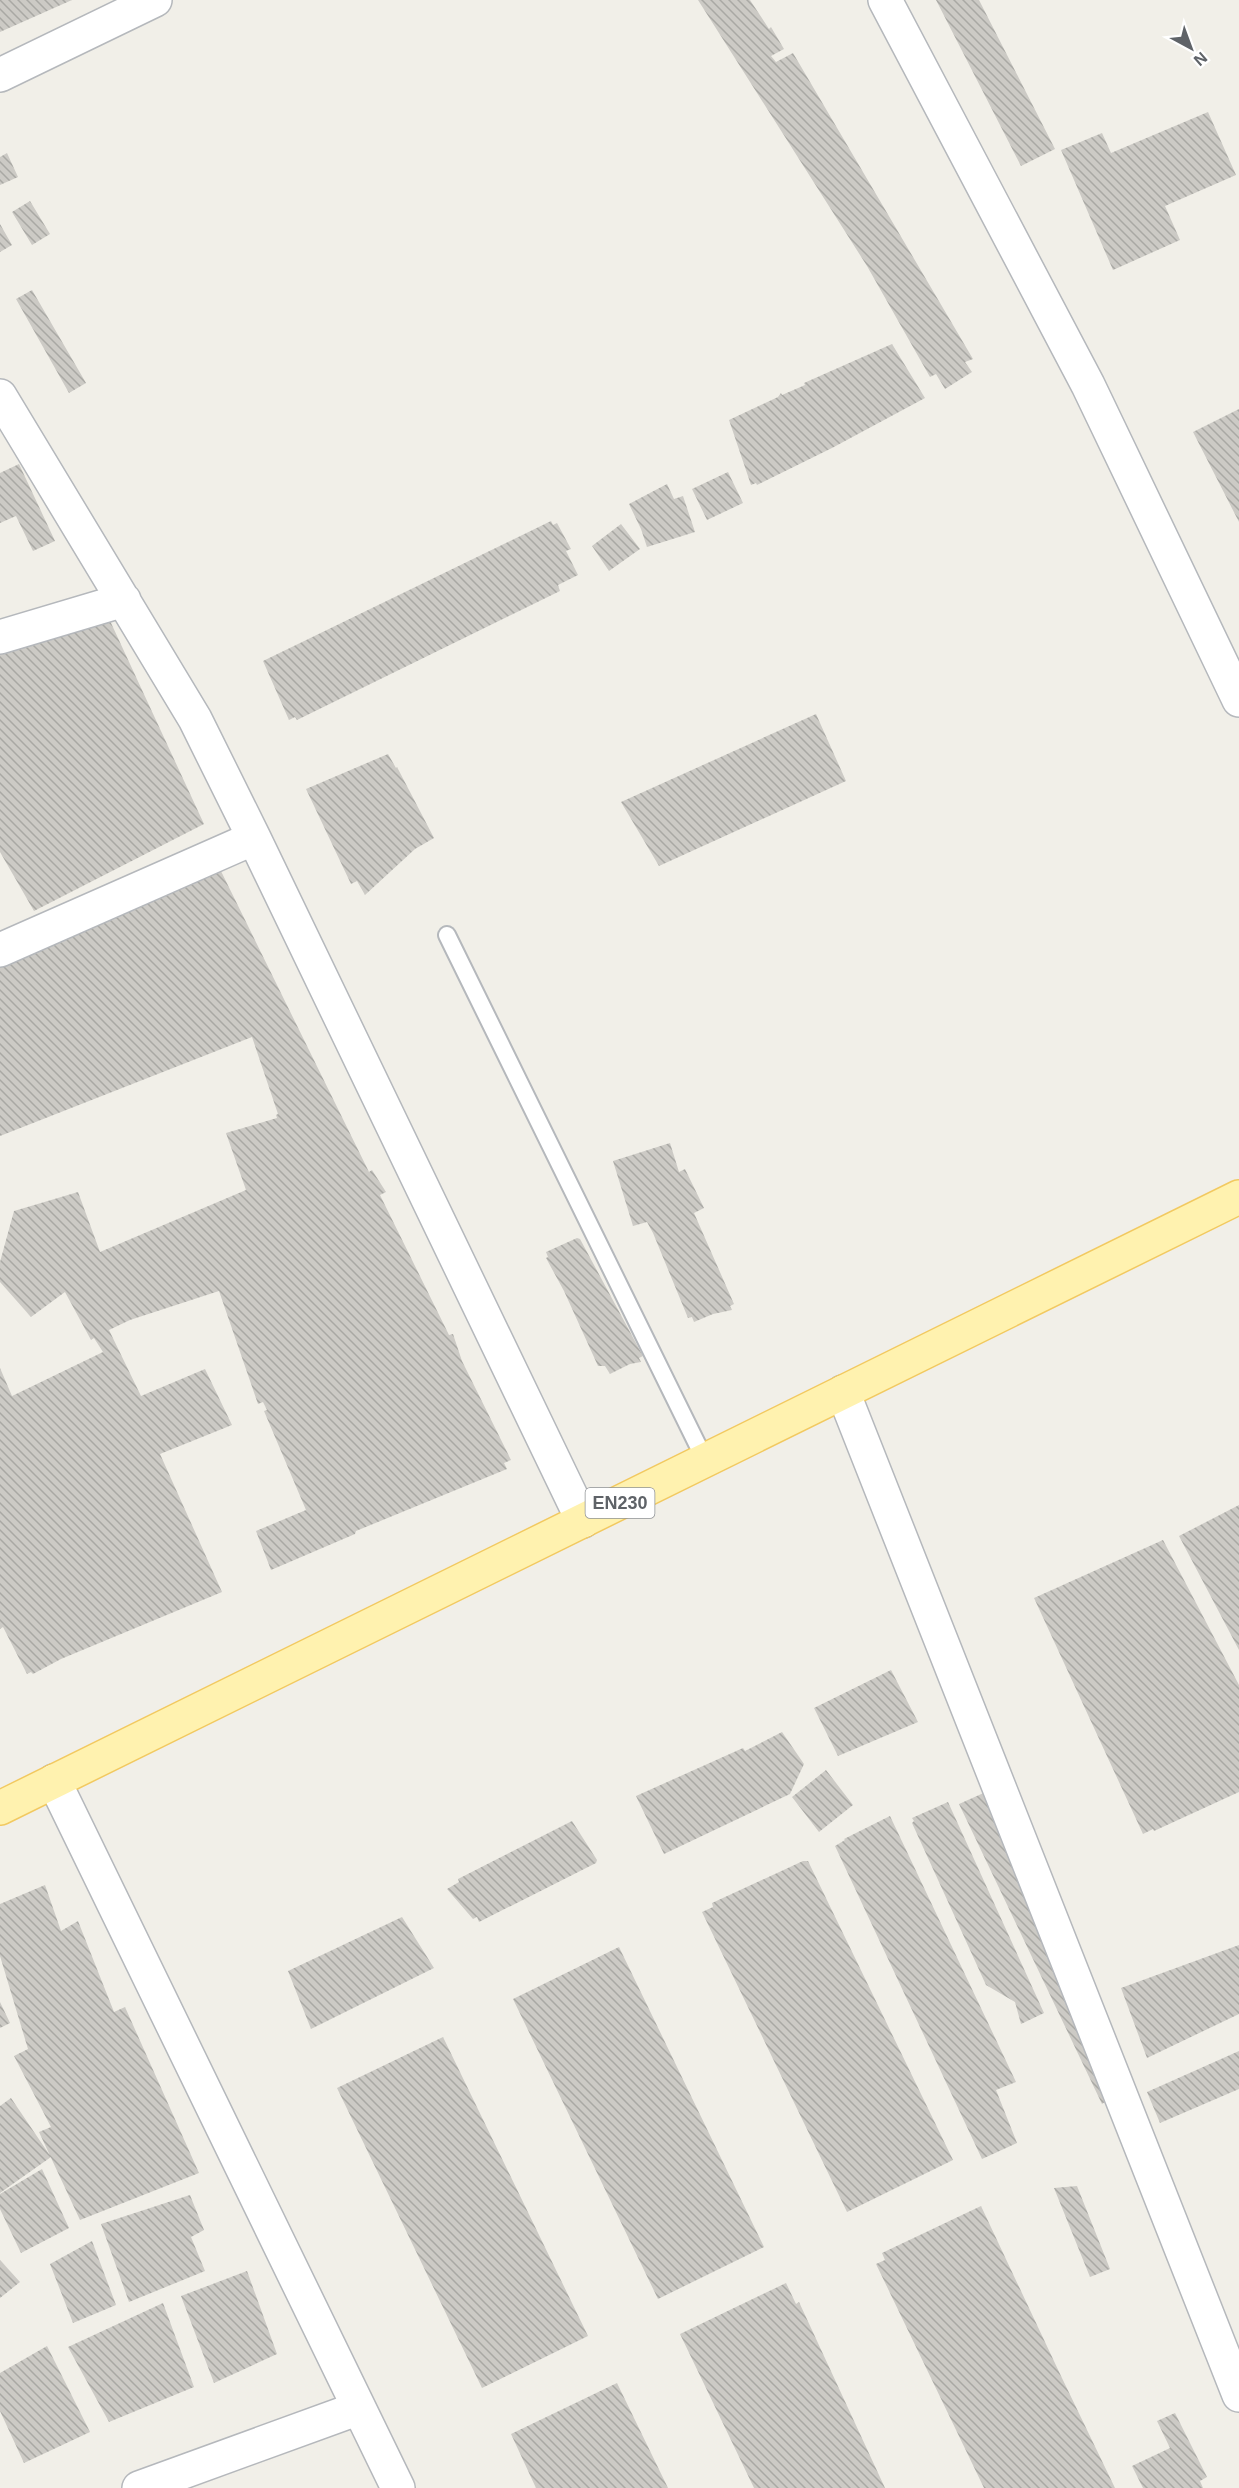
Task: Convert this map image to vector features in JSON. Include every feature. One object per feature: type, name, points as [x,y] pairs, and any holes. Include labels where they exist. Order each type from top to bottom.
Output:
[{"type":"main road","name":"EN230","points":[[0,1808],[1239,1197]]},
{"type":"street","points":[[0,75],[100,12],[155,0]]},
{"type":"street","points":[[885,0],[1088,385],[1239,700]]},
{"type":"street","points":[[0,396],[195,719],[583,1521]]},
{"type":"street","points":[[0,637],[124,600]]},
{"type":"street","points":[[0,950],[254,838]]},
{"type":"street","points":[[843,1392],[1239,2395]]},
{"type":"street","points":[[54,1781],[398,2488]]},
{"type":"street","points":[[139,2488],[359,2408]]},
{"type":"lane","points":[[447,934],[705,1460]]},
{"type":"building","points":[[0,0],[72,0],[0,32]]},
{"type":"building","points":[[698,0],[750,0],[769,29],[771,27],[784,49],[771,56],[776,62],[793,53],[973,359],[965,362],[972,372],[945,389],[936,374],[930,377],[867,266]]},
{"type":"building","points":[[936,0],[979,0],[1055,149],[1021,166]]},
{"type":"building","points":[[1208,112],[1236,175],[1165,206],[1180,240],[1113,270],[1061,150],[1102,133],[1111,153]]},
{"type":"building","points":[[7,153],[18,177],[0,185],[0,157]]},
{"type":"building","points":[[30,201],[50,234],[32,245],[12,212]]},
{"type":"building","points":[[0,224],[12,245],[0,252]]},
{"type":"building","points":[[32,290],[86,383],[69,393],[16,299]]},
{"type":"building","points":[[892,344],[925,398],[832,448],[757,485],[756,483],[751,485],[729,420],[778,397],[781,393],[782,395],[805,385],[804,383]]},
{"type":"building","points":[[1239,409],[1239,522],[1193,432]]},
{"type":"building","points":[[19,464],[55,541],[33,551],[16,516],[0,523],[0,473]]},
{"type":"building","points":[[728,472],[743,503],[707,520],[692,489]]},
{"type":"building","points":[[667,484],[674,499],[683,496],[695,532],[647,547],[629,504]]},
{"type":"building","points":[[551,521],[553,525],[557,523],[571,549],[566,551],[578,575],[558,585],[560,591],[297,720],[295,717],[289,720],[263,661]]},
{"type":"building","points":[[621,524],[640,549],[609,571],[592,546]]},
{"type":"building","points":[[99,597],[204,824],[34,911],[0,852],[0,637]]},
{"type":"building","points":[[816,714],[846,781],[659,866],[621,802]]},
{"type":"building","points":[[388,754],[434,838],[415,849],[365,895],[357,881],[351,884],[306,789]]},
{"type":"building","points":[[216,861],[369,1172],[372,1170],[386,1192],[380,1195],[449,1335],[453,1334],[462,1361],[511,1460],[504,1463],[507,1469],[356,1531],[355,1534],[271,1570],[256,1531],[306,1510],[264,1411],[267,1410],[263,1402],[258,1404],[219,1291],[130,1320],[109,1330],[141,1396],[205,1369],[232,1425],[160,1454],[222,1592],[61,1659],[33,1674],[31,1672],[27,1674],[3,1627],[0,1629],[0,1368],[12,1396],[103,1352],[94,1338],[91,1340],[65,1292],[31,1317],[0,1282],[0,1262],[14,1211],[78,1192],[100,1252],[246,1190],[226,1133],[277,1118],[278,1114],[252,1037],[0,1136],[0,965]]},
{"type":"building","points":[[670,1143],[679,1172],[685,1169],[704,1208],[694,1213],[734,1304],[730,1306],[732,1310],[713,1314],[694,1322],[692,1317],[688,1318],[647,1222],[633,1226],[613,1161]]},
{"type":"building","points":[[577,1238],[580,1239],[643,1356],[639,1358],[641,1362],[630,1364],[610,1374],[605,1366],[598,1366],[564,1291],[546,1258],[548,1257],[546,1252]]},
{"type":"building","points":[[1239,1505],[1239,1650],[1179,1536]]},
{"type":"building","points":[[1163,1540],[1239,1685],[1239,1792],[1143,1834],[1034,1598]]},
{"type":"building","points":[[891,1670],[918,1722],[838,1756],[814,1708]]},
{"type":"building","points":[[782,1732],[804,1764],[790,1794],[664,1854],[636,1796],[743,1748],[745,1751]]},
{"type":"building","points":[[826,1770],[853,1805],[819,1832],[792,1797]]},
{"type":"building","points":[[988,1791],[1131,2083],[1102,2104],[959,1804]]},
{"type":"building","points":[[948,1802],[1044,2013],[1021,2024],[1015,2002],[986,1985],[912,1823],[914,1821],[912,1818]]},
{"type":"building","points":[[890,1816],[1016,2082],[996,2090],[1017,2143],[982,2159],[835,1846],[844,1839]]},
{"type":"building","points":[[572,1821],[597,1860],[596,1863],[479,1922],[477,1917],[473,1919],[447,1889],[459,1882],[458,1879]]},
{"type":"building","points":[[803,1861],[808,1861],[953,2160],[847,2212],[702,1912],[713,1907],[712,1903]]},
{"type":"building","points":[[45,1885],[61,1931],[78,1921],[114,2012],[125,2007],[199,2173],[80,2220],[39,2132],[51,2127],[14,2056],[28,2049],[0,1956],[0,1904]]},
{"type":"building","points":[[402,1917],[434,1968],[311,2029],[288,1971]]},
{"type":"building","points":[[1239,1945],[1239,2014],[1147,2058],[1121,1988]]},
{"type":"building","points":[[619,1947],[764,2247],[658,2299],[513,1999]]},
{"type":"building","points":[[0,2002],[10,2023],[0,2028]]},
{"type":"building","points":[[443,2037],[588,2336],[482,2388],[337,2088]]},
{"type":"building","points":[[1239,2051],[1239,2089],[1160,2123],[1147,2092]]},
{"type":"building","points":[[11,2098],[51,2157],[0,2193],[0,2106]]},
{"type":"building","points":[[42,2169],[69,2228],[21,2253],[0,2209],[0,2194]]},
{"type":"building","points":[[1077,2186],[1110,2269],[1090,2277],[1054,2188]]},
{"type":"building","points":[[190,2195],[204,2230],[191,2237],[205,2271],[129,2302],[101,2224]]},
{"type":"building","points":[[981,2206],[1115,2488],[984,2488],[876,2264],[885,2260],[882,2253]]},
{"type":"building","points":[[92,2241],[116,2305],[73,2323],[50,2264]]},
{"type":"building","points":[[0,2260],[20,2282],[0,2298]]},
{"type":"building","points":[[247,2271],[277,2354],[214,2383],[181,2296]]},
{"type":"building","points":[[786,2283],[796,2304],[799,2302],[885,2488],[754,2488],[680,2334]]},
{"type":"building","points":[[163,2303],[194,2387],[109,2422],[68,2347]]},
{"type":"building","points":[[47,2346],[90,2432],[24,2463],[0,2411],[0,2373]]},
{"type":"building","points":[[617,2383],[668,2488],[536,2488],[511,2434]]},
{"type":"building","points":[[1175,2413],[1207,2477],[1200,2481],[1203,2488],[1143,2488],[1132,2466],[1170,2448],[1157,2421]]}]
